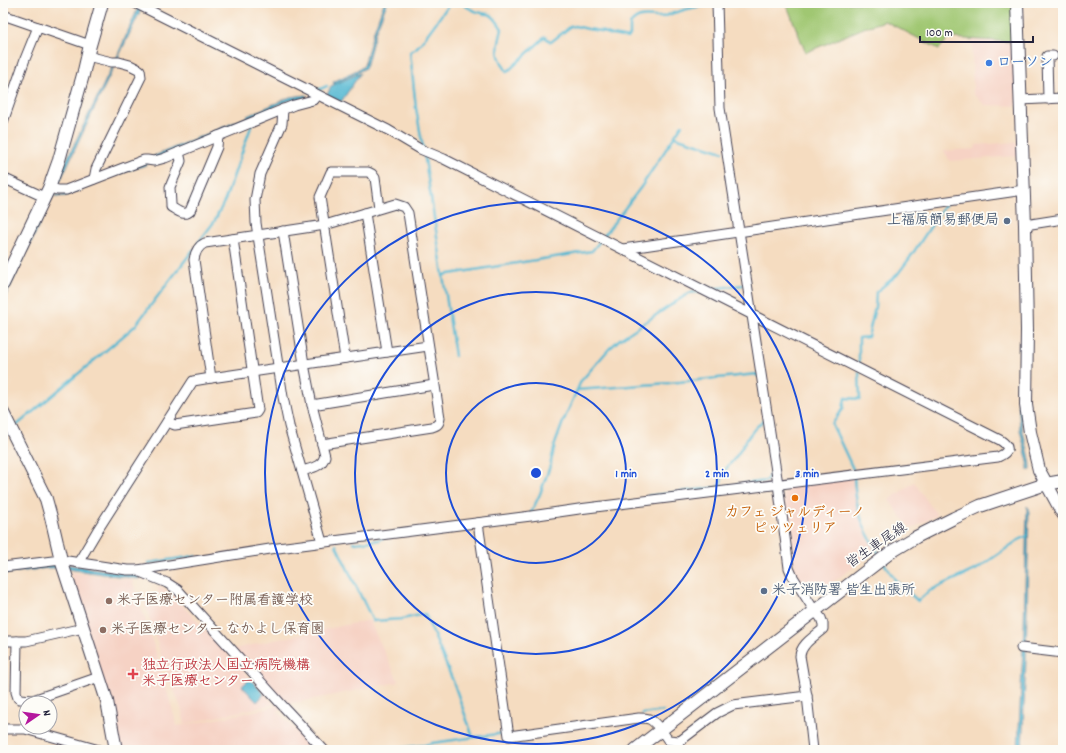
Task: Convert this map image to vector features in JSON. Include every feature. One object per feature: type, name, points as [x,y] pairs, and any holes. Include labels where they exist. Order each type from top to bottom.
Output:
[{"type":"street","points":[[3,284],[50,192],[102,3]]},
{"type":"street","points":[[717,3],[720,108],[778,484],[789,568],[814,610],[821,618],[824,626],[823,629],[803,646],[800,651],[813,750]]},
{"type":"street","points":[[1017,3],[1025,225],[1027,330],[1026,405],[1030,432],[1039,470],[1063,514]]},
{"type":"street","points":[[3,567],[63,566],[78,563],[127,570],[138,570],[270,549],[531,516],[579,508],[998,457],[1005,454],[1008,448],[1005,443],[1000,440],[623,249],[420,149],[388,130],[139,5]]},
{"type":"street","points":[[3,15],[38,27],[116,62],[130,65],[140,70],[141,77],[96,169],[94,179]]},
{"type":"street","points":[[3,122],[25,58],[38,27]]},
{"type":"street","points":[[1048,99],[1047,56],[1053,56]]},
{"type":"street","points":[[3,178],[50,192],[66,190],[124,167],[164,158],[283,109],[313,100],[317,95]]},
{"type":"street","points":[[1020,100],[1063,98]]},
{"type":"street","points":[[283,109],[282,124],[260,174],[255,210],[257,236],[283,397],[322,542]]},
{"type":"street","points":[[179,152],[181,161],[170,187],[171,207],[181,213],[188,214],[217,147],[218,136]]},
{"type":"street","points":[[345,358],[320,197],[331,172],[368,172],[372,174],[375,178],[379,208]]},
{"type":"street","points":[[623,249],[1024,190]]},
{"type":"street","points":[[211,378],[194,260],[200,246],[205,243],[325,225],[395,204],[404,207],[408,213],[440,418],[439,423],[436,426],[322,444]]},
{"type":"street","points":[[365,213],[387,352]]},
{"type":"street","points":[[1025,225],[1063,219]]},
{"type":"street","points":[[283,231],[304,364],[312,405],[325,456],[324,460],[318,465],[302,470]]},
{"type":"street","points":[[167,422],[175,425],[256,413],[258,410],[233,239]]},
{"type":"street","points":[[78,563],[193,381],[428,346]]},
{"type":"street","points":[[312,405],[434,385]]},
{"type":"street","points":[[3,413],[46,499],[63,566],[107,701],[116,750]]},
{"type":"street","name":"皆生車尾線","points":[[634,750],[891,552],[916,537],[980,506],[1046,484],[1063,481]]},
{"type":"street","points":[[478,523],[510,736],[647,718],[651,720],[668,740],[680,741],[717,713],[733,705],[807,696]]},
{"type":"street","points":[[138,570],[167,583],[178,590],[324,750]]},
{"type":"street","points":[[3,641],[26,641],[83,628]]},
{"type":"street","points":[[17,641],[16,695],[20,699],[33,700],[99,677]]},
{"type":"street","points":[[1025,648],[1063,653]]},
{"type":"street","points":[[3,729],[25,729],[99,750]]},
{"type":"shaded area","points":[[972,40],[1014,42],[1016,106],[985,105],[973,94]]},
{"type":"shaded area","points":[[1017,142],[1018,156],[950,161],[944,151],[975,149],[976,145]]},
{"type":"shaded area","points":[[852,477],[860,518],[869,540],[876,551],[822,590],[806,592],[794,567],[783,494],[790,486]]},
{"type":"shaded area","points":[[914,482],[937,515],[911,529],[889,500]]},
{"type":"shaded area","name":"独立行政法人国立病院機構 米子医療センター","points":[[70,572],[132,580],[156,652],[177,726],[273,707],[278,702],[282,706],[278,712],[315,750],[121,750]]},
{"type":"shaded area","points":[[158,587],[170,592],[274,704],[185,724],[181,708],[162,659],[145,603],[159,599]]},
{"type":"shaded area","name":"独立行政法人国立病院機構 米子医療センター","points":[[369,620],[399,682],[284,705],[233,649]]},
{"type":"green space","points":[[786,3],[1013,3],[1014,42],[949,38],[939,49],[885,21],[866,27],[807,52],[805,51]]},
{"type":"water","points":[[140,3],[144,3],[3,302],[3,294],[60,172],[116,59]]},
{"type":"water","points":[[384,3],[387,3],[375,33],[366,67],[334,84],[333,82],[363,67]]},
{"type":"water","points":[[360,73],[341,102],[327,95],[331,86]]},
{"type":"water","points":[[306,95],[306,98],[288,101],[154,159],[146,165],[109,177],[66,196],[56,197],[56,195],[66,194],[144,163],[154,156],[247,117],[290,97]]},
{"type":"water","points":[[1020,351],[1022,351],[1020,388],[1021,417],[1031,464],[1031,469],[1028,470],[1028,462],[1020,430],[1018,401]]},
{"type":"water","points":[[1027,506],[1029,508],[1026,659],[1022,750],[1018,750],[1024,628]]},
{"type":"water","points":[[51,565],[70,565],[139,575],[139,579],[60,568],[48,568],[3,574],[3,570]]},
{"type":"water","points":[[250,679],[264,694],[257,702],[242,686]]},
{"type":"waterway","points":[[423,148],[416,108],[410,52],[421,43],[450,3]]},
{"type":"waterway","points":[[461,3],[474,11],[489,14],[495,18],[502,29],[498,51],[500,60],[507,72],[545,37],[551,42],[570,27],[575,26],[628,38],[630,35],[630,24],[638,18],[645,16],[662,17],[690,8],[713,5]]},
{"type":"waterway","points":[[318,90],[327,86]]},
{"type":"waterway","points":[[198,243],[214,222],[225,200],[252,124]]},
{"type":"waterway","points":[[603,237],[641,187],[682,125]]},
{"type":"waterway","points":[[675,137],[723,152]]},
{"type":"waterway","points":[[424,153],[443,275]]},
{"type":"waterway","points":[[859,367],[859,338],[868,337],[875,307],[876,292],[897,275],[945,205]]},
{"type":"waterway","points":[[455,356],[443,275],[592,251],[600,241]]},
{"type":"waterway","points":[[16,426],[135,326],[193,250]]},
{"type":"waterway","points":[[709,289],[743,285]]},
{"type":"waterway","points":[[531,513],[540,494],[550,466],[555,444],[563,422],[581,381],[609,349],[620,339],[689,293],[699,292]]},
{"type":"waterway","points":[[853,469],[832,424],[843,409],[845,398],[860,399],[859,372]]},
{"type":"waterway","points":[[577,390],[757,374],[757,376]]},
{"type":"waterway","points":[[719,487],[726,469],[738,455],[751,433],[764,420]]},
{"type":"waterway","points":[[648,496],[766,481],[771,472]]},
{"type":"waterway","points":[[854,477],[855,493],[859,513],[870,538],[881,557]]},
{"type":"waterway","points":[[884,563],[896,581],[918,601],[929,591],[977,569],[1017,541],[1027,536]]},
{"type":"waterway","points":[[353,542],[356,543],[379,540],[383,538]]},
{"type":"waterway","points":[[336,545],[373,621],[402,619],[425,614],[453,681],[473,737]]},
{"type":"waterway","points":[[148,563],[195,556]]},
{"type":"waterway","points":[[642,714],[663,711]]},
{"type":"waterway","points":[[383,750],[505,733]]},
{"type":"place","name":"ローソン","points":[[989,63]]},
{"type":"place","name":"上福原簡易郵便局","points":[[1007,221]]},
{"type":"place","name":"カフェ ジャルディーノ ピッツェリア","points":[[795,498]]},
{"type":"place","name":"米子消防署 皆生出張所","points":[[764,591]]},
{"type":"place","name":"米子医療センター附属看護学校","points":[[109,601]]},
{"type":"place","name":"米子医療センター なかよし保育園","points":[[103,630]]},
{"type":"place","name":"独立行政法人国立病院機構 米子医療センター","points":[[133,674]]}]
